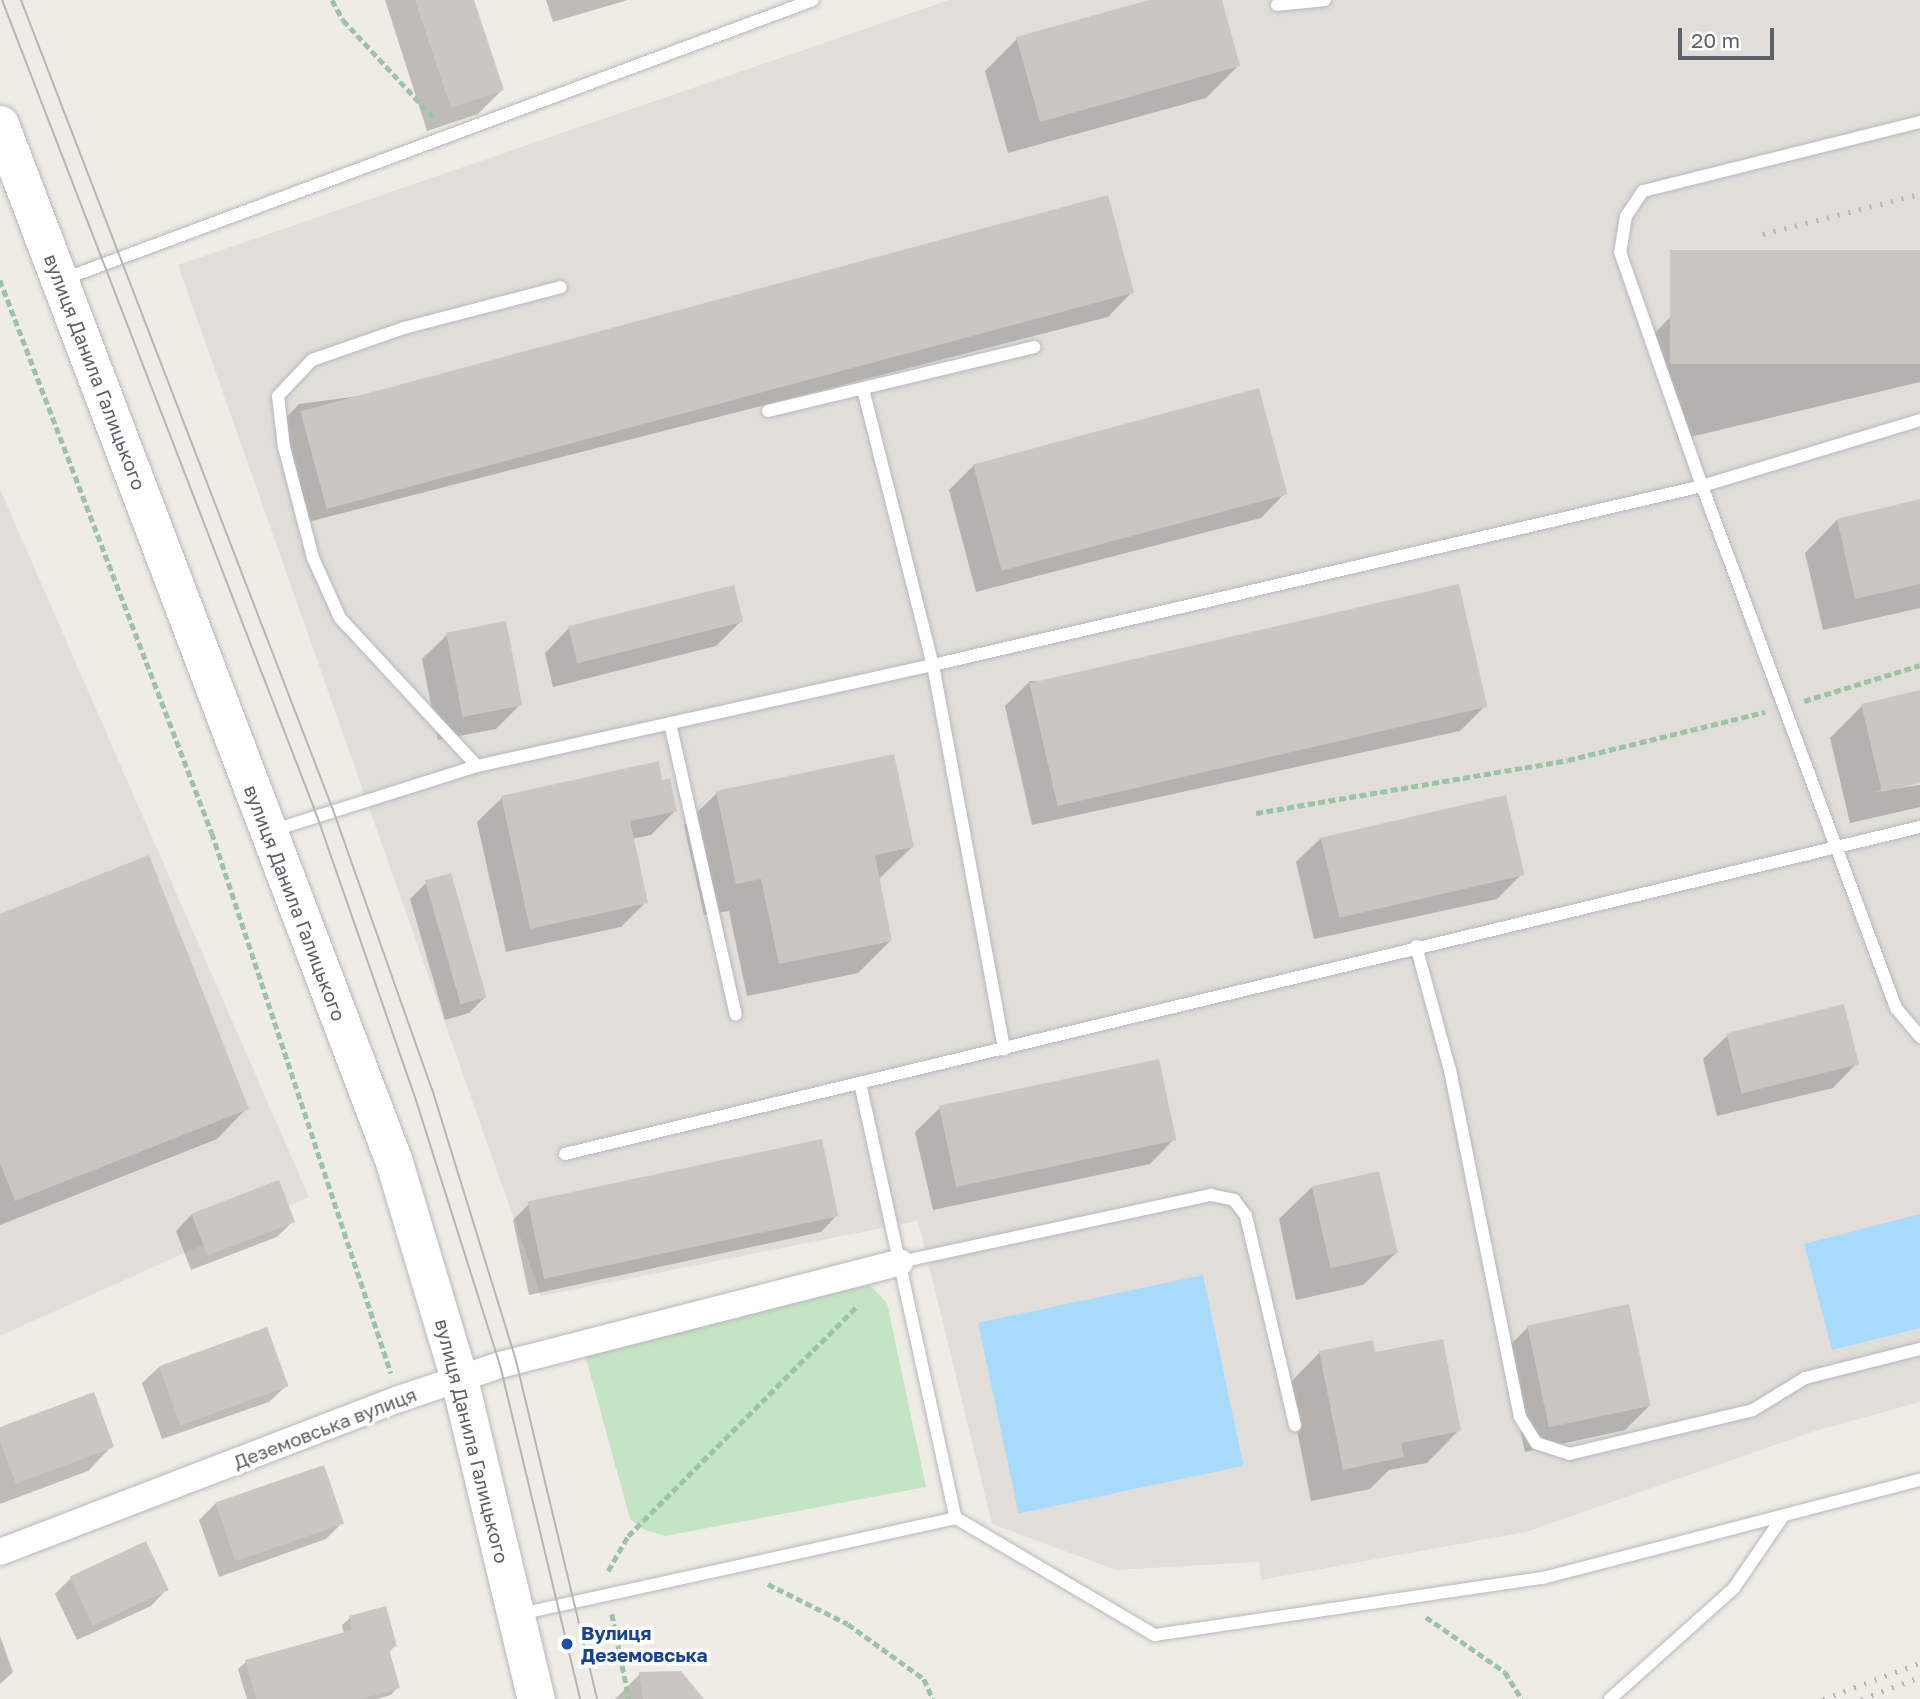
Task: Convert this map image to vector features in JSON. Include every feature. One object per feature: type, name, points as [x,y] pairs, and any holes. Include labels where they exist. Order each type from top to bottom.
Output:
[{"type":"street","name":"вулиця Данила Галицького","points":[[0,124],[394,1162],[458,1379],[536,1699]]},
{"type":"street","name":"Деземовська вулиця","points":[[0,1552],[399,1399],[458,1379],[900,1262]]},
{"type":"lane","points":[[60,280],[813,0]]},
{"type":"lane","points":[[1276,5],[1325,0]]},
{"type":"lane","points":[[1920,122],[1643,191],[1626,216],[1620,252],[1702,486],[1839,846],[1896,1008],[1920,1037]]},
{"type":"lane","points":[[477,766],[340,618],[313,558],[284,447],[278,396],[312,360],[404,328],[561,287]]},
{"type":"lane","points":[[768,411],[1034,346]]},
{"type":"lane","points":[[863,389],[933,665],[1004,1049]]},
{"type":"lane","points":[[268,832],[477,766],[933,665],[1702,486],[1920,420]]},
{"type":"lane","points":[[670,723],[736,1015]]},
{"type":"lane","points":[[565,1154],[1004,1049],[1416,946],[1920,827]]},
{"type":"lane","points":[[1416,946],[1450,1070],[1520,1417],[1536,1443],[1569,1454],[1753,1410],[1805,1378],[1920,1349]]},
{"type":"lane","points":[[860,1083],[956,1518]]},
{"type":"lane","points":[[900,1262],[1211,1195],[1234,1200],[1246,1216],[1295,1425]]},
{"type":"lane","points":[[516,1615],[956,1518],[1154,1635],[1543,1578],[1920,1480]]},
{"type":"lane","points":[[1610,1699],[1734,1588],[1784,1516]]},
{"type":"path","points":[[332,0],[342,20],[449,134]]},
{"type":"path","points":[[0,280],[212,833],[399,1399]]},
{"type":"path","points":[[1256,813],[1568,760],[1786,707],[1920,665]]},
{"type":"path","points":[[629,1699],[600,1596],[628,1536],[861,1301]]},
{"type":"path","points":[[731,1566],[848,1624],[924,1679],[933,1699]]},
{"type":"path","points":[[1401,1599],[1505,1672],[1522,1699]]},
{"type":"shaded area","points":[[949,0],[1920,0],[1920,1402],[1812,1432],[1526,1532],[1261,1580],[1259,1562],[1116,1570],[992,1524],[918,1221],[541,1296],[178,265]]},
{"type":"shaded area","points":[[0,489],[309,1197],[0,1336]]},
{"type":"green space","points":[[870,1285],[887,1303],[926,1487],[665,1536],[645,1530],[630,1519],[584,1351]]},
{"type":"water","points":[[1920,1214],[1920,1328],[1832,1350],[1804,1244]]},
{"type":"water","points":[[1203,1275],[1244,1466],[1019,1514],[978,1323]]},
{"type":"building","points":[[415,0],[474,0],[504,90],[451,108]]},
{"type":"building","points":[[1149,0],[1222,0],[1240,66],[1040,122],[1016,37]]},
{"type":"building","points":[[1108,195],[1134,293],[327,509],[300,411]]},
{"type":"building","points":[[1670,250],[1920,250],[1920,364],[1670,364]]},
{"type":"building","points":[[1259,388],[1287,494],[1002,571],[973,465]]},
{"type":"building","points":[[1920,499],[1920,584],[1855,599],[1837,519]]},
{"type":"building","points":[[1459,584],[1487,707],[1058,806],[1029,683]]},
{"type":"building","points":[[734,585],[743,622],[577,663],[568,626]]},
{"type":"building","points":[[506,621],[522,705],[463,717],[446,633]]},
{"type":"building","points":[[1920,690],[1920,783],[1882,792],[1861,704]]},
{"type":"building","points":[[894,754],[914,847],[875,855],[892,941],[779,964],[761,879],[736,884],[716,791]]},
{"type":"building","points":[[659,761],[662,780],[670,778],[677,811],[630,821],[648,903],[530,929],[501,796]]},
{"type":"building","points":[[1506,795],[1524,875],[1339,918],[1321,838]]},
{"type":"building","points":[[149,855],[249,1109],[15,1201],[0,1163],[0,914]]},
{"type":"building","points":[[451,873],[487,997],[461,1004],[425,880]]},
{"type":"building","points":[[1844,1004],[1859,1064],[1742,1093],[1727,1033]]},
{"type":"building","points":[[1159,1059],[1176,1140],[956,1187],[939,1106]]},
{"type":"building","points":[[822,1139],[838,1216],[544,1279],[528,1202]]},
{"type":"building","points":[[1379,1171],[1398,1253],[1331,1268],[1312,1187]]},
{"type":"building","points":[[279,1180],[295,1222],[207,1256],[191,1214]]},
{"type":"building","points":[[1629,1304],[1651,1406],[1549,1427],[1527,1326]]},
{"type":"building","points":[[267,1327],[289,1386],[180,1426],[159,1366]]},
{"type":"building","points":[[1443,1339],[1461,1431],[1401,1443],[1404,1457],[1343,1470],[1319,1351],[1373,1340],[1375,1352]]},
{"type":"building","points":[[94,1392],[114,1447],[16,1484],[0,1441],[0,1427]]},
{"type":"building","points":[[324,1465],[344,1524],[235,1561],[215,1502]]},
{"type":"building","points":[[146,1541],[169,1590],[93,1625],[70,1576]]},
{"type":"building","points":[[386,1606],[397,1646],[389,1649],[400,1688],[361,1699],[256,1699],[245,1660],[352,1630],[349,1616]]},
{"type":"building","points":[[681,1671],[704,1699],[643,1699],[639,1672]]},
{"type":"tram line","points":[[2,0],[317,816],[414,1094],[500,1365],[580,1699]]},
{"type":"tram line","points":[[21,0],[333,810],[432,1089],[516,1361],[597,1699]]},
{"type":"railway","points":[[1763,234],[1920,194]]},
{"type":"railway","points":[[1823,1699],[1920,1663]]},
{"type":"railway","points":[[1861,1699],[1920,1677]]},
{"type":"place","name":"Вулиця Деземовська","points":[[567,1644]]}]
